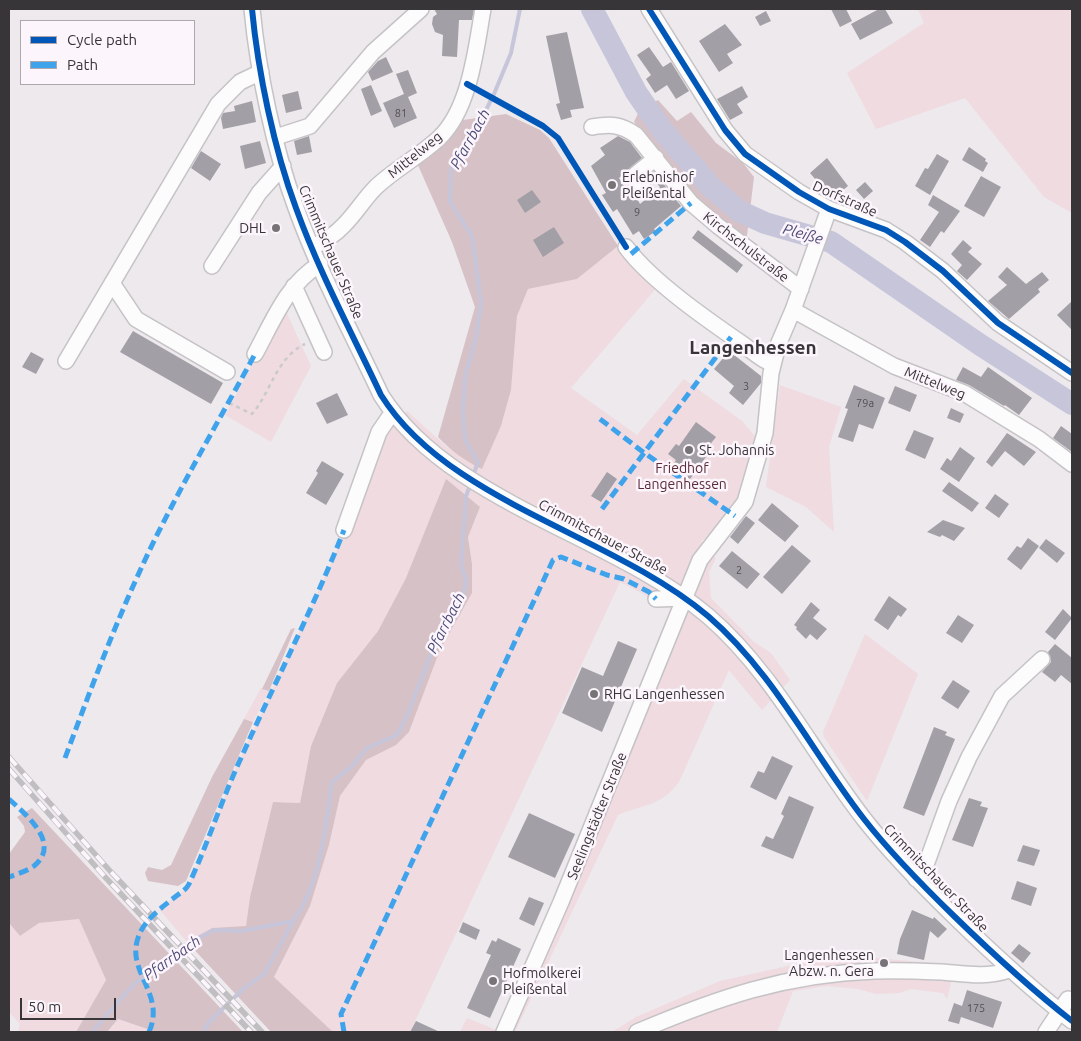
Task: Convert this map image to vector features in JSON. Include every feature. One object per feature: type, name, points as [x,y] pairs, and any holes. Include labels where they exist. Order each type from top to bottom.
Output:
[{"type":"street","name":"Crimmitschauer Straße","points":[[252,9],[261,72],[283,166],[296,208],[380,395],[392,413],[418,441],[463,474],[626,561],[686,598],[731,637],[751,660],[864,818],[916,878],[1009,970],[1063,1005],[1072,1021]]},
{"type":"street","points":[[276,137],[310,126],[361,64],[421,9]]},
{"type":"street","name":"Mittelweg","points":[[313,247],[331,237],[344,225],[375,188],[439,138],[452,123],[460,107],[472,66],[483,9]]},
{"type":"street","name":"Dorfstraße","points":[[648,9],[725,130],[745,154],[799,192],[829,209],[886,230],[905,242],[943,271],[998,323],[1072,373]]},
{"type":"street","points":[[66,361],[218,104],[240,82],[261,72]]},
{"type":"street","name":"Kirchschulstraße","points":[[592,127],[611,123],[624,127],[636,135],[692,203],[718,226],[801,289]]},
{"type":"street","points":[[643,187],[636,174],[656,158]]},
{"type":"street","points":[[212,266],[259,193],[283,166]]},
{"type":"street","name":"Kirchschulstraße","points":[[686,598],[700,560],[745,502],[765,433],[768,388],[773,364],[829,209]]},
{"type":"street","points":[[626,247],[646,270],[718,328],[773,364]]},
{"type":"street","points":[[255,354],[286,297],[294,286],[320,264]]},
{"type":"street","points":[[112,283],[136,319],[227,372]]},
{"type":"street","points":[[294,286],[324,352]]},
{"type":"street","name":"Mittelweg","points":[[793,310],[894,366],[964,393],[1039,439],[1072,464]]},
{"type":"street","points":[[344,530],[379,432],[392,413]]},
{"type":"street","points":[[656,599],[686,598]]},
{"type":"street","name":"Seelingstädter Straße","points":[[504,1032],[562,902],[686,598]]},
{"type":"street","points":[[916,878],[927,862],[949,800],[969,757],[1002,696],[1042,659]]},
{"type":"street","points":[[637,1032],[670,1025],[760,986],[800,978],[882,971],[918,971],[982,976],[1009,970]]},
{"type":"street","points":[[1046,1032],[1063,1005]]},
{"type":"path","points":[[478,90],[543,126],[558,138],[626,247]]},
{"type":"path","points":[[229,403],[252,416],[263,398],[269,383],[289,356],[299,347],[318,338]]},
{"type":"green space","points":[[918,9],[1072,9],[1072,213],[1044,197],[965,98],[876,129],[847,73],[924,23]]},
{"type":"green space","name":"Friedhof Langenhessen","points":[[618,246],[638,270],[658,286],[571,388],[637,435],[684,379],[742,421],[757,439],[745,486],[734,509],[701,542],[716,558],[709,572],[711,598],[754,642],[771,653],[790,680],[762,710],[729,670],[679,782],[658,801],[618,815],[515,1032],[505,1032],[601,809],[671,608],[620,582],[410,1032],[333,1032],[274,977],[310,906],[329,845],[340,796],[366,760],[396,745],[409,732],[440,650],[472,593],[472,565],[468,537],[480,507],[406,578],[378,631],[337,683],[311,746],[300,803],[273,802],[250,897],[246,927],[212,928],[187,942],[159,909],[188,887],[239,761],[335,555],[384,438],[407,411],[448,448],[482,469],[501,426],[511,390],[517,316],[528,289],[577,279]]},
{"type":"green space","points":[[284,307],[311,366],[271,442],[225,415]]},
{"type":"green space","points":[[780,385],[841,407],[829,447],[834,532],[806,507],[766,487]]},
{"type":"green space","points":[[865,634],[918,674],[867,801],[824,737],[823,732]]},
{"type":"green space","points":[[261,688],[269,691],[253,722],[244,719]]},
{"type":"green space","points":[[79,919],[106,980],[76,1032],[18,1032],[20,1024],[9,1012],[9,923],[20,936],[39,923]]},
{"type":"green space","points":[[853,956],[955,965],[947,999],[943,993],[911,989],[899,993],[876,994],[858,989],[827,986],[793,991],[777,1032],[612,1032],[636,1017],[720,981],[806,962]]},
{"type":"green space","points":[[467,1018],[501,1032],[460,1032]]},
{"type":"green space","points":[[118,1019],[156,1032],[107,1032]]},
{"type":"shaded area","points":[[658,100],[677,121],[691,112],[716,143],[743,163],[754,177],[746,244],[701,204],[634,122],[640,109]]},
{"type":"shaded area","points":[[506,114],[540,130],[549,138],[618,246],[577,279],[528,289],[517,316],[511,390],[501,426],[482,469],[458,455],[438,437],[475,307],[452,242],[417,163],[448,139],[463,120]]},
{"type":"shaded area","points":[[446,479],[480,507],[468,537],[472,564],[472,593],[440,650],[409,732],[396,745],[366,760],[340,796],[329,845],[310,906],[274,977],[333,1032],[271,1032],[187,942],[212,928],[246,926],[250,897],[273,802],[300,803],[311,746],[337,683],[378,631],[406,578]]},
{"type":"shaded area","points":[[295,628],[269,691],[262,689],[291,629]]},
{"type":"shaded area","points":[[244,719],[253,722],[186,881],[178,886],[148,881],[145,873],[148,867],[162,870],[171,865],[212,777]]},
{"type":"shaded area","points":[[32,808],[243,1032],[156,1032],[118,1019],[107,1032],[76,1032],[106,980],[79,919],[39,923],[20,936],[9,923],[9,854],[25,832],[24,826],[17,817]]},
{"type":"building","points":[[434,9],[474,9],[472,20],[459,20],[457,57],[442,56],[443,35],[435,32],[432,24],[433,17],[437,14]]},
{"type":"building","points":[[831,9],[846,9],[852,21],[840,27]]},
{"type":"building","points":[[879,9],[885,9],[893,23],[860,40],[851,24]]},
{"type":"building","points":[[766,11],[771,21],[760,26],[755,17]]},
{"type":"building","points":[[725,24],[742,45],[727,54],[733,63],[719,72],[699,41]]},
{"type":"building","points":[[567,32],[584,108],[570,110],[572,117],[561,120],[556,104],[560,103],[546,36]]},
{"type":"building","points":[[649,47],[663,67],[671,62],[689,91],[676,99],[667,85],[655,93],[646,79],[651,75],[637,55]]},
{"type":"building","points":[[386,57],[393,72],[372,81],[368,72],[378,61]]},
{"type":"building","points":[[408,70],[417,93],[408,97],[417,118],[394,128],[383,103],[404,94],[396,74]]},
{"type":"building","points":[[371,85],[382,111],[371,116],[361,89]]},
{"type":"building","points":[[742,86],[748,97],[737,104],[743,113],[730,120],[717,99]]},
{"type":"building","points":[[298,91],[302,109],[286,113],[282,95]]},
{"type":"building","points":[[252,101],[256,122],[223,129],[221,118],[223,113],[235,111],[234,106]]},
{"type":"building","points":[[309,136],[312,152],[297,155],[294,141]]},
{"type":"building","name":"Erlebnishof Pleißental","points":[[618,136],[630,142],[642,158],[619,178],[631,198],[635,195],[640,204],[660,187],[649,175],[654,172],[681,206],[654,229],[656,231],[644,239],[639,231],[633,235],[617,209],[613,212],[602,195],[606,193],[591,166],[605,155],[600,148]]},
{"type":"building","points":[[260,141],[266,163],[245,169],[240,146]]},
{"type":"building","points":[[969,147],[986,159],[985,161],[988,163],[983,172],[962,160]]},
{"type":"building","points":[[201,151],[221,164],[210,181],[191,168]]},
{"type":"building","points":[[937,154],[949,161],[930,195],[915,186],[925,168],[928,169]]},
{"type":"building","points":[[827,158],[848,186],[832,199],[810,173]]},
{"type":"building","points":[[981,176],[1001,187],[984,217],[964,206]]},
{"type":"building","points":[[865,182],[873,191],[864,199],[856,190]]},
{"type":"building","points":[[532,190],[541,202],[525,213],[517,200]]},
{"type":"building","points":[[933,195],[960,211],[944,233],[941,231],[930,247],[920,240],[939,212],[928,205]]},
{"type":"building","points":[[554,227],[564,243],[543,257],[533,240]]},
{"type":"building","points":[[698,230],[743,265],[737,273],[692,238]]},
{"type":"building","points":[[963,240],[972,248],[968,252],[982,264],[967,280],[957,271],[962,265],[951,254]]},
{"type":"building","points":[[1007,267],[1026,284],[1042,272],[1049,280],[1038,289],[1040,292],[1009,319],[988,301],[1007,285],[998,277]]},
{"type":"building","points":[[1072,301],[1072,330],[1057,315]]},
{"type":"building","points":[[133,331],[223,383],[211,404],[120,352]]},
{"type":"building","points":[[729,351],[761,376],[761,383],[743,405],[729,393],[734,386],[714,369]]},
{"type":"building","points":[[31,352],[44,359],[36,374],[22,367]]},
{"type":"building","points":[[963,367],[981,377],[988,367],[1032,398],[1019,415],[969,385],[956,380]]},
{"type":"building","points":[[854,385],[885,398],[873,429],[859,424],[853,442],[838,437],[848,409],[845,408]]},
{"type":"building","points":[[895,386],[917,395],[910,412],[888,403]]},
{"type":"building","points":[[337,393],[348,415],[327,424],[316,403]]},
{"type":"building","points":[[951,408],[964,414],[960,423],[947,418]]},
{"type":"building","name":"St. Johannis","points":[[696,422],[716,437],[705,451],[708,454],[690,479],[672,466],[676,460],[668,454],[676,444],[679,446]]},
{"type":"building","points":[[1061,426],[1072,434],[1072,452],[1053,438]]},
{"type":"building","points":[[914,430],[934,438],[925,459],[905,450]]},
{"type":"building","points":[[1007,433],[1036,452],[1024,466],[1005,451],[992,467],[986,462]]},
{"type":"building","points":[[960,447],[975,458],[959,482],[940,469],[947,458],[951,461]]},
{"type":"building","points":[[322,461],[344,474],[326,505],[306,493],[318,473],[316,471]]},
{"type":"building","points":[[607,472],[617,479],[601,502],[591,496]]},
{"type":"building","points":[[949,482],[979,503],[972,512],[942,491]]},
{"type":"building","points":[[995,494],[1009,504],[999,518],[985,508]]},
{"type":"building","points":[[772,503],[799,526],[785,542],[758,520]]},
{"type":"building","points":[[746,516],[755,523],[738,544],[730,537]]},
{"type":"building","points":[[943,520],[965,528],[954,541],[942,535],[940,537],[927,532]]},
{"type":"building","points":[[1028,538],[1039,546],[1021,570],[1007,559],[1017,546],[1021,548]]},
{"type":"building","points":[[1046,539],[1065,553],[1057,563],[1039,548]]},
{"type":"building","points":[[792,545],[811,561],[782,594],[763,577]]},
{"type":"building","points":[[732,551],[760,574],[747,589],[719,566]]},
{"type":"building","points":[[889,596],[907,609],[901,617],[898,615],[888,630],[874,620]]},
{"type":"building","points":[[811,602],[820,610],[813,618],[827,629],[817,640],[810,634],[806,639],[794,625]]},
{"type":"building","points":[[1063,609],[1072,618],[1055,640],[1045,632]]},
{"type":"building","points":[[958,615],[974,625],[962,643],[946,633]]},
{"type":"building","name":"RHG Langenhessen","points":[[618,641],[637,649],[602,732],[562,713],[582,667],[603,676]]},
{"type":"building","points":[[1055,644],[1072,658],[1072,684],[1061,675],[1055,682],[1042,672],[1051,662],[1048,652]]},
{"type":"building","points":[[953,680],[970,691],[958,709],[941,698]]},
{"type":"building","points":[[934,727],[947,732],[945,735],[955,739],[924,816],[903,808]]},
{"type":"building","points":[[772,756],[793,766],[776,800],[750,787],[758,771],[764,773]]},
{"type":"building","points":[[789,796],[814,807],[793,859],[761,846],[766,836],[773,839],[784,816],[781,814]]},
{"type":"building","points":[[969,798],[982,802],[980,806],[988,808],[973,847],[952,840]]},
{"type":"building","points":[[529,813],[575,834],[555,878],[508,857]]},
{"type":"building","points":[[1023,845],[1040,850],[1034,866],[1017,861]]},
{"type":"building","points":[[1017,881],[1037,888],[1031,906],[1011,899]]},
{"type":"building","points":[[529,897],[544,903],[534,926],[519,919]]},
{"type":"building","points":[[912,910],[933,919],[934,917],[947,929],[938,938],[930,931],[924,960],[897,954],[900,939]]},
{"type":"building","points":[[463,922],[480,930],[476,940],[459,932]]},
{"type":"building","name":"Hofmolkerei Pleißental","points":[[498,938],[521,949],[490,1018],[467,1008],[491,955],[486,953],[492,940],[496,942]]},
{"type":"building","points":[[1019,944],[1031,953],[1023,963],[1011,953]]},
{"type":"building","points":[[967,990],[1002,1002],[993,1028],[961,1017],[959,1024],[948,1021],[954,1003],[962,1006]]},
{"type":"building","points":[[416,1021],[440,1032],[410,1032]]},
{"type":"waterway","name":"Pfarrbach","points":[[473,476],[478,462],[465,440],[463,412],[465,376],[476,338],[481,303],[472,236],[450,202],[451,168],[477,128],[494,94],[511,53],[520,9]]},
{"type":"waterway","name":"Pleiße","points":[[592,9],[636,92],[662,130],[710,186],[739,211],[765,223],[831,242],[979,344],[1072,404]]},
{"type":"waterway","name":"Pfarrbach","points":[[92,1032],[134,984],[187,944],[214,930],[242,931],[293,921],[310,890],[316,872],[324,836],[332,782],[351,767],[367,748],[397,735],[406,718],[440,631],[463,596],[466,581],[461,564],[466,496],[471,483]]},
{"type":"waterway","points":[[204,1032],[208,1023],[242,990],[264,974],[293,921]]},
{"type":"railway","points":[[9,757],[111,872],[262,1032]]},
{"type":"railway","points":[[9,769],[105,877],[251,1032]]},
{"type":"marked path","points":[[631,254],[691,203]]},
{"type":"marked path","points":[[602,509],[731,337]]},
{"type":"marked path","points":[[65,758],[108,646],[143,564],[180,491],[255,354]]},
{"type":"marked path","points":[[600,419],[643,452],[735,516]]},
{"type":"marked path","points":[[149,1032],[153,1018],[153,1006],[137,962],[136,950],[140,932],[153,915],[185,890],[189,884],[234,774],[307,616],[344,530]]},
{"type":"marked path","points":[[344,1032],[341,1014],[553,560],[561,557],[607,575],[624,579],[649,592],[656,599]]},
{"type":"marked path","points":[[9,799],[38,830],[43,839],[44,848],[42,857],[34,866],[9,877]]},
{"type":"cycle path","points":[[252,9],[258,58],[268,110],[281,161],[296,208],[325,279],[381,395],[410,432],[447,463],[488,490],[669,587],[708,616],[731,638],[772,687],[864,819],[897,858],[931,894],[984,944],[1027,984],[1072,1021]]},
{"type":"cycle path","points":[[649,9],[725,130],[745,154],[799,192],[829,209],[886,230],[905,242],[943,271],[998,323],[1072,373]]},
{"type":"cycle path","points":[[467,84],[543,126],[558,138],[626,247]]},
{"type":"place","name":"Erlebnishof Pleißental","points":[[612,185]]},
{"type":"place","name":"DHL","points":[[276,228]]},
{"type":"place","name":"St. Johannis","points":[[689,450]]},
{"type":"place","name":"RHG Langenhessen","points":[[594,694]]},
{"type":"place","name":"Langenhessen Abzw. n. Gera","points":[[884,963]]},
{"type":"place","name":"Hofmolkerei Pleißental","points":[[493,981]]},
{"type":"district","name":"Langenhessen","points":[[753,348]]}]
